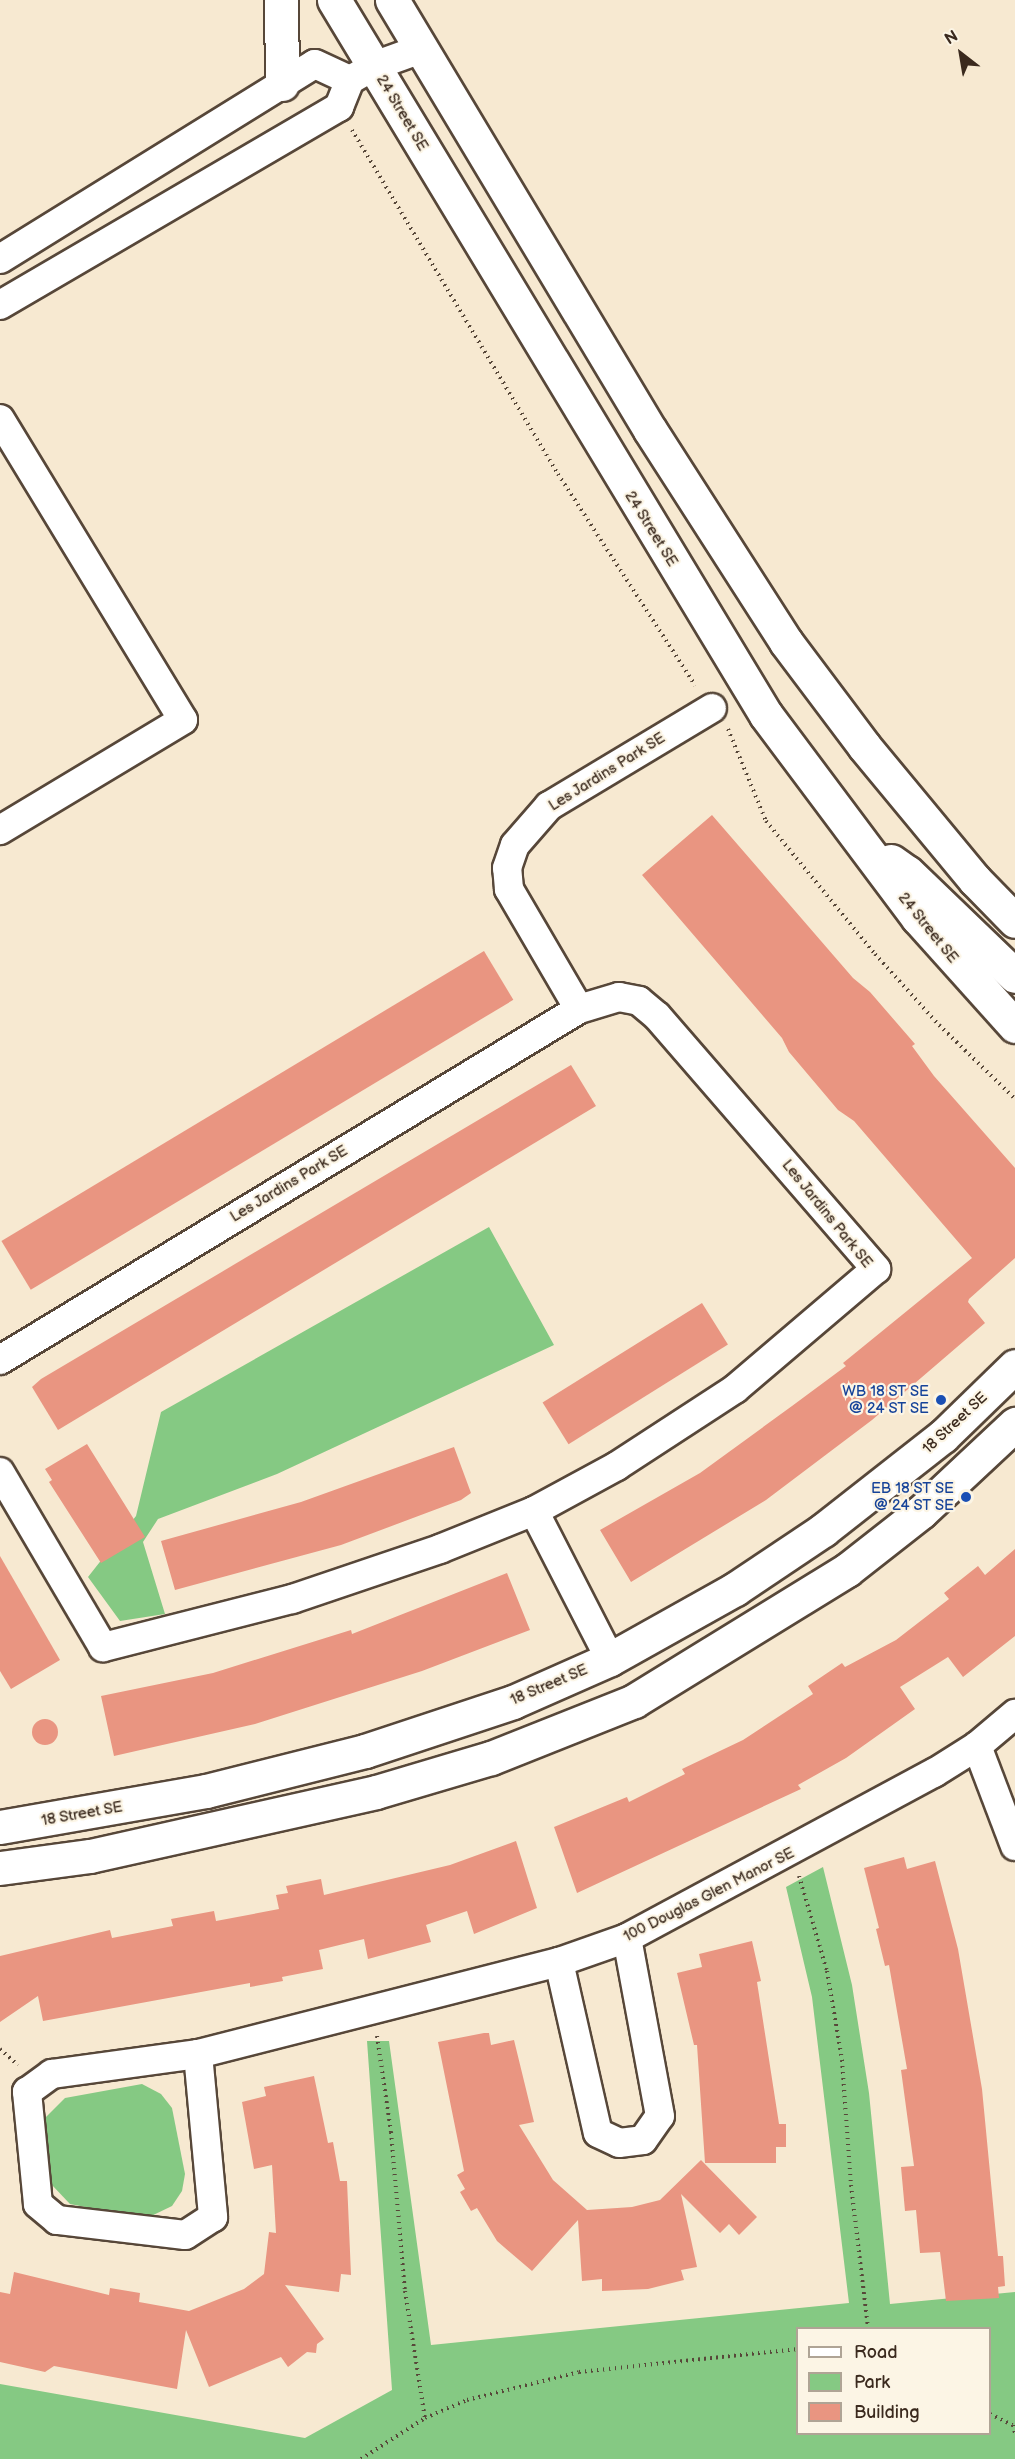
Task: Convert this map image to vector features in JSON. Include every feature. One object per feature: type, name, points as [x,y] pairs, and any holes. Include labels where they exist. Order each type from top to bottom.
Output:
[{"type":"main road","points":[[281,0],[282,84]]},
{"type":"main road","name":"24 Street SE","points":[[334,0],[362,73],[748,686],[856,839],[982,994],[1015,1026]]},
{"type":"main road","points":[[392,0],[650,430],[786,642],[864,746],[975,880],[1015,921]]},
{"type":"main road","points":[[856,839],[907,872],[1015,976]]},
{"type":"main road","name":"18 Street SE","points":[[0,1827],[206,1791],[365,1750],[513,1702],[610,1659],[735,1589],[823,1530],[943,1436],[1015,1366]]},
{"type":"main road","points":[[0,1868],[90,1856],[376,1792],[491,1758],[634,1701],[847,1570],[921,1512],[1015,1424]]},
{"type":"street","points":[[0,259],[315,64],[362,73],[421,49]]},
{"type":"street","points":[[0,305],[339,107],[362,73]]},
{"type":"street","points":[[0,419],[183,720],[0,830]]},
{"type":"street","name":"Les Jardins Park SE","points":[[579,1009],[509,889],[507,868],[515,845],[549,806],[712,708]]},
{"type":"street","name":"Les Jardins Park SE","points":[[0,1360],[579,1009],[619,997],[639,1001],[657,1016],[876,1269],[735,1389],[617,1466],[534,1510],[440,1549],[292,1599],[103,1647],[0,1472]]},
{"type":"street","points":[[534,1510],[610,1659]]},
{"type":"street","name":"100 Douglas Glen Manor SE","points":[[198,2054],[213,2217],[185,2235],[57,2220],[38,2204],[27,2092],[52,2073],[198,2054],[559,1962],[627,1938],[791,1852],[977,1746],[1015,1714]]},
{"type":"street","points":[[977,1746],[1015,1846]]},
{"type":"street","points":[[559,1962],[598,2133],[619,2143],[643,2140],[660,2116],[627,1938]]},
{"type":"path","points":[[339,107],[558,474],[672,655],[729,729],[766,821],[874,954],[939,1025],[1015,1099]]},
{"type":"path","points":[[791,1852],[827,1971],[842,2060],[851,2185],[868,2327]]},
{"type":"path","points":[[374,2011],[391,2132],[405,2291],[425,2418]]},
{"type":"path","points":[[361,2459],[425,2418],[467,2400],[579,2372],[796,2349]]},
{"type":"path","points":[[991,2414],[1013,2425],[1015,2433]]},
{"type":"green space","points":[[489,1227],[554,1345],[277,1474],[158,1519],[143,1542],[165,1614],[120,1621],[88,1577],[136,1516],[161,1412]]},
{"type":"green space","points":[[823,1867],[852,1985],[869,2093],[890,2304],[1015,2292],[1015,2459],[0,2459],[0,2384],[305,2438],[392,2390],[367,2041],[389,2041],[431,2345],[849,2303],[812,1997],[786,1887]]},
{"type":"green space","points":[[142,2084],[161,2094],[172,2108],[185,2174],[182,2191],[172,2206],[145,2219],[70,2204],[51,2184],[44,2154],[46,2117],[65,2098]]},
{"type":"building","points":[[712,815],[853,978],[870,992],[915,1044],[912,1046],[934,1076],[1015,1168],[1015,1258],[969,1299],[968,1302],[985,1323],[872,1420],[766,1500],[631,1582],[600,1530],[700,1473],[792,1406],[846,1366],[843,1363],[972,1258],[854,1121],[838,1110],[789,1052],[782,1038],[642,875]]},
{"type":"building","points":[[484,951],[513,1000],[31,1290],[1,1241]]},
{"type":"building","points":[[571,1065],[596,1106],[58,1430],[32,1387],[41,1379]]},
{"type":"building","points":[[702,1303],[728,1345],[569,1444],[543,1403]]},
{"type":"building","points":[[87,1444],[145,1537],[101,1563],[49,1482],[52,1480],[45,1469]]},
{"type":"building","points":[[454,1447],[471,1493],[461,1500],[341,1545],[175,1590],[161,1541],[301,1502]]},
{"type":"building","points":[[1015,1549],[1015,1636],[963,1677],[948,1657],[900,1687],[915,1709],[846,1758],[798,1785],[801,1789],[577,1893],[554,1827],[627,1797],[629,1802],[685,1774],[682,1769],[743,1740],[813,1694],[808,1686],[842,1663],[845,1667],[896,1640],[949,1599],[944,1593],[978,1566],[985,1575]]},
{"type":"building","points":[[0,1556],[60,1660],[11,1689],[0,1671]]},
{"type":"building","points":[[507,1573],[530,1630],[422,1671],[255,1724],[114,1756],[101,1696],[213,1673],[351,1630],[352,1634]]},
{"type":"building","points":[[45,1719],[54,1723],[58,1732],[54,1741],[45,1745],[36,1741],[32,1732],[36,1723]]},
{"type":"building","points":[[516,1841],[537,1908],[474,1934],[467,1911],[426,1925],[431,1942],[368,1959],[364,1939],[319,1950],[323,1969],[282,1977],[283,1981],[250,1987],[250,1983],[43,2021],[38,1996],[0,2022],[0,1956],[110,1930],[112,1938],[173,1926],[171,1919],[214,1911],[216,1921],[279,1909],[276,1895],[288,1893],[286,1886],[321,1879],[324,1895],[450,1865]]},
{"type":"building","points":[[904,1857],[907,1869],[935,1861],[958,1949],[982,2089],[998,2256],[1003,2256],[1005,2286],[998,2287],[999,2298],[946,2301],[940,2252],[920,2253],[916,2210],[905,2211],[901,2167],[914,2166],[901,2070],[907,2069],[889,1965],[885,1966],[876,1929],[879,1928],[864,1868]]},
{"type":"building","points":[[752,1941],[761,1981],[757,1982],[779,2124],[786,2124],[786,2147],[776,2147],[776,2163],[705,2163],[697,2045],[694,2045],[677,1973],[702,1967],[699,1954]]},
{"type":"building","points":[[489,2033],[491,2045],[514,2040],[534,2122],[519,2125],[553,2180],[587,2210],[632,2207],[660,2200],[701,2160],[757,2217],[739,2235],[729,2224],[720,2233],[681,2194],[697,2267],[681,2270],[684,2280],[648,2289],[602,2291],[602,2279],[582,2281],[578,2220],[532,2271],[497,2241],[477,2208],[471,2211],[460,2192],[465,2189],[457,2175],[464,2171],[438,2042]]},
{"type":"building","points":[[314,2076],[328,2143],[333,2142],[340,2181],[347,2181],[351,2275],[341,2274],[339,2292],[285,2285],[324,2339],[317,2344],[316,2353],[307,2352],[288,2367],[281,2357],[209,2387],[186,2330],[177,2389],[54,2366],[45,2372],[0,2362],[0,2292],[10,2294],[14,2272],[109,2295],[110,2288],[140,2293],[139,2302],[189,2311],[244,2289],[264,2274],[269,2232],[276,2233],[272,2165],[254,2169],[242,2102],[266,2096],[264,2087]]},
{"type":"place","name":"WB 18 ST SE @ 24 ST SE","points":[[941,1400]]},
{"type":"place","name":"EB 18 ST SE @ 24 ST SE","points":[[966,1497]]}]
